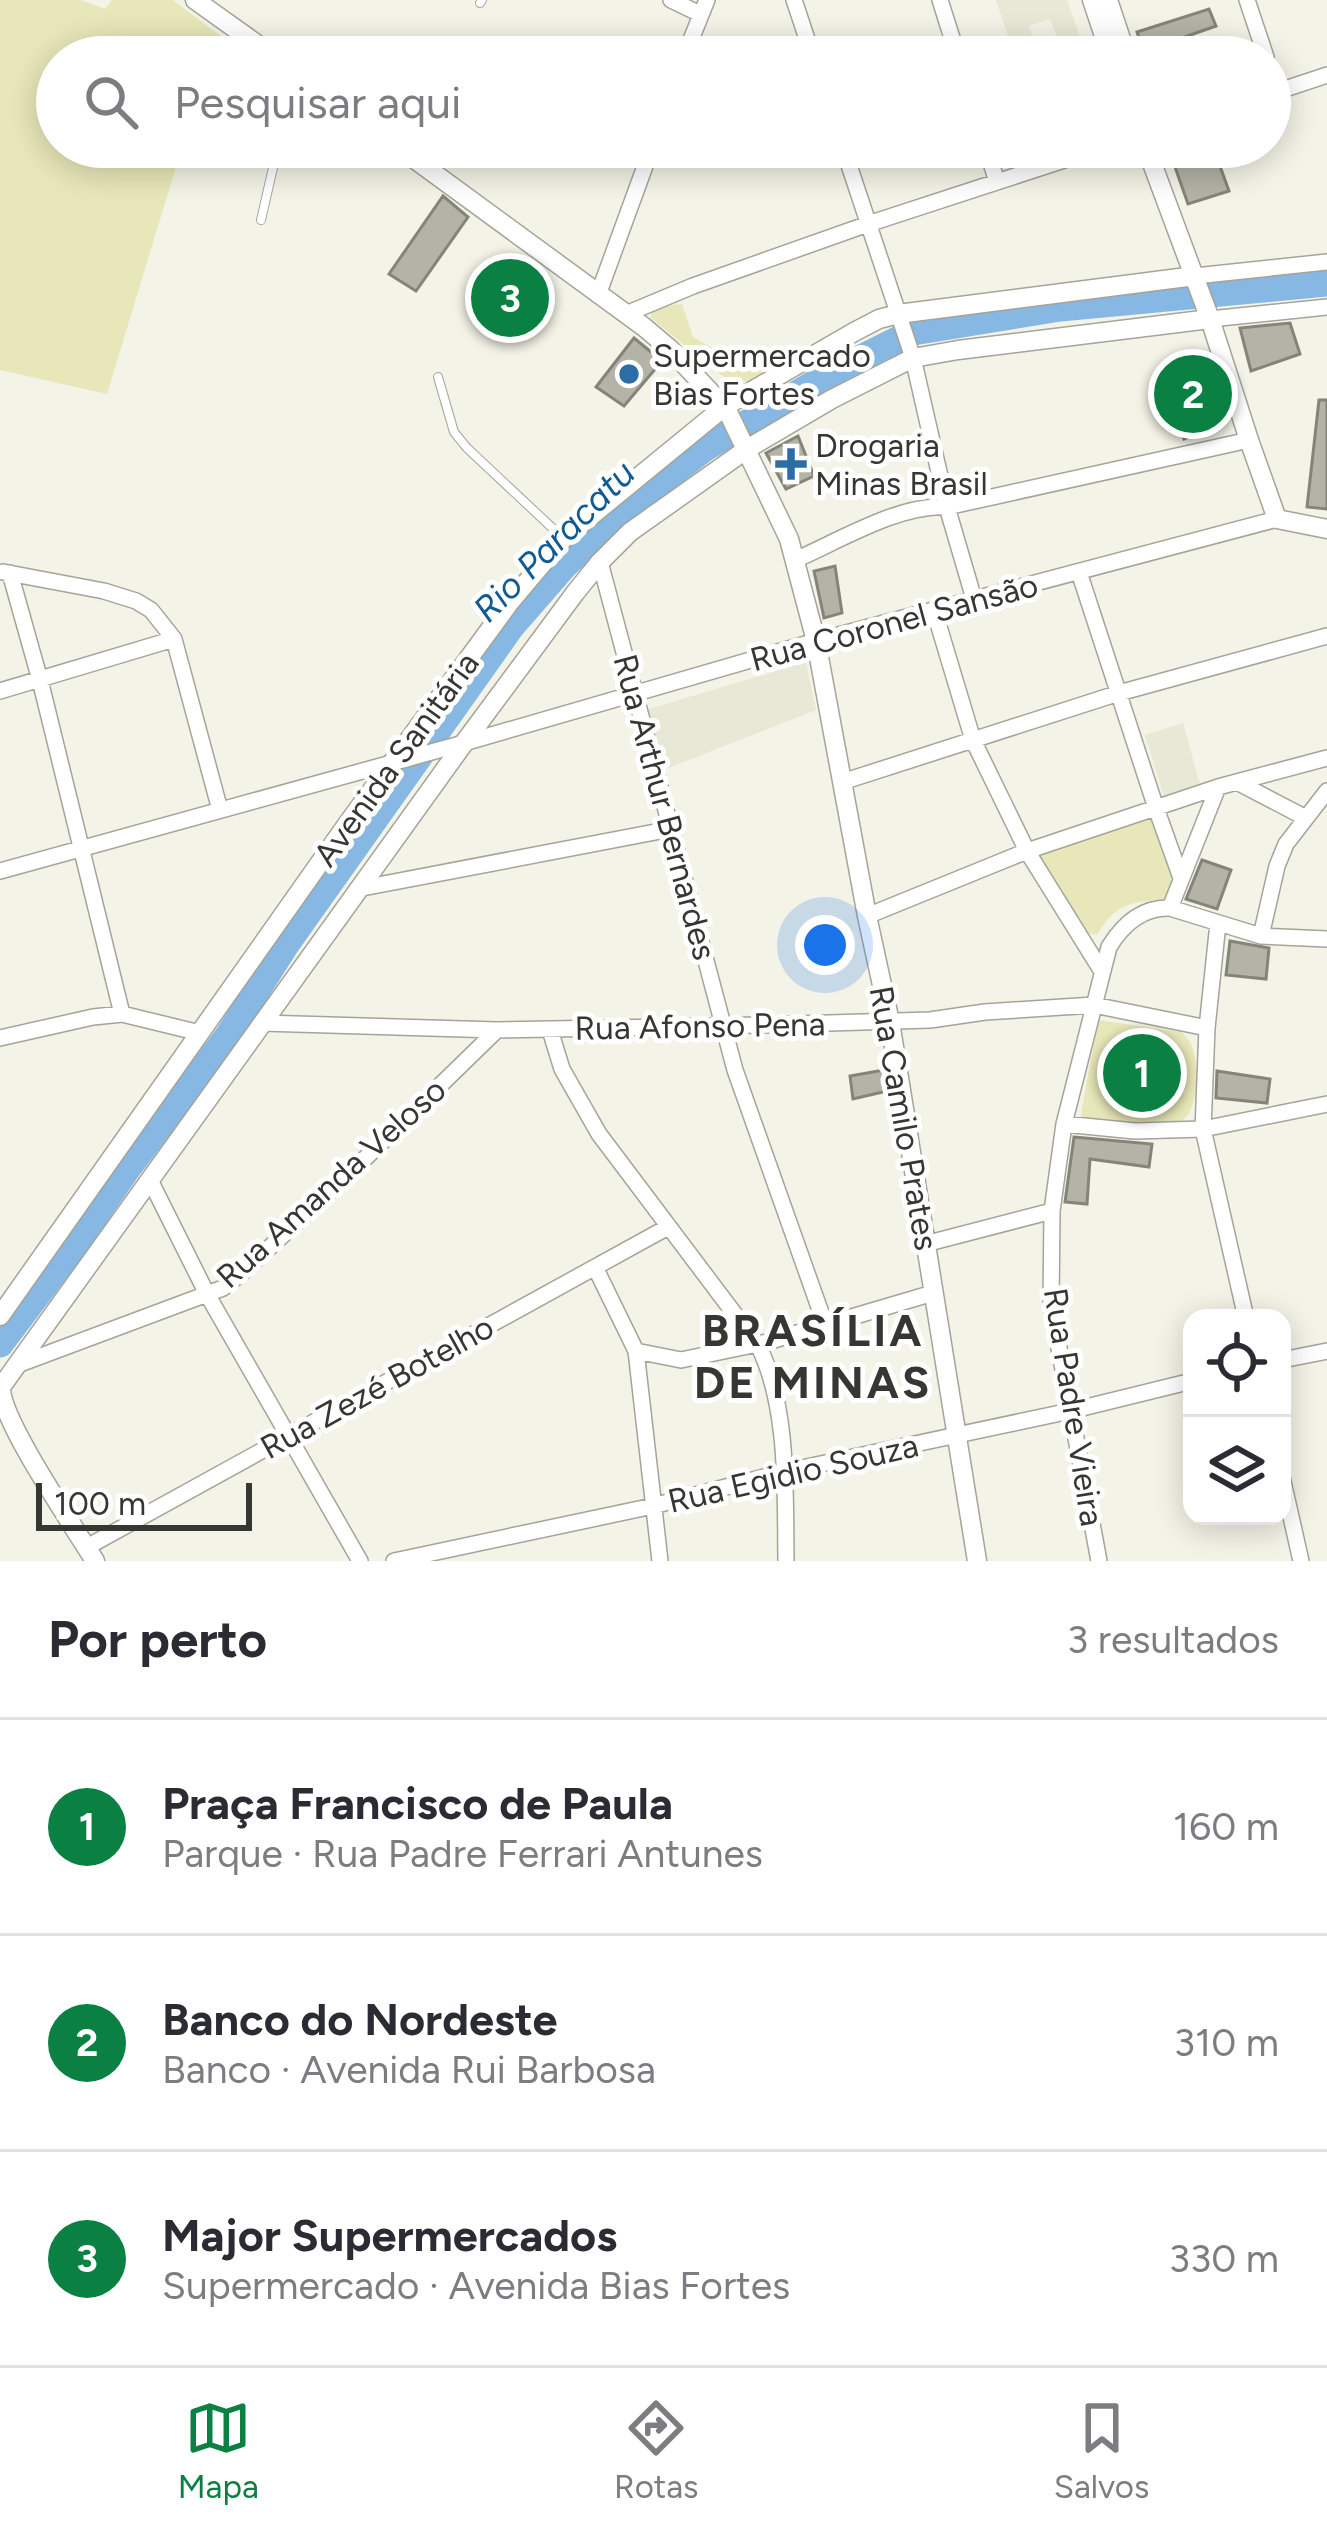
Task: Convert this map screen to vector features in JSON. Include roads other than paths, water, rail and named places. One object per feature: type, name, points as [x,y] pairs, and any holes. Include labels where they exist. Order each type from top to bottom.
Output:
[{"type":"street","points":[[671,0],[704,7],[693,36]]},
{"type":"street","points":[[794,0],[806,36]]},
{"type":"street","points":[[940,0],[951,36]]},
{"type":"street","points":[[1092,0],[1104,36]]},
{"type":"street","points":[[1108,0],[1120,36]]},
{"type":"street","points":[[1247,0],[1259,36]]},
{"type":"street","points":[[208,4],[248,36]]},
{"type":"street","points":[[1291,87],[1327,75]]},
{"type":"street","name":"Rua Camilo Prates","points":[[426,168],[670,350],[725,409],[780,516],[816,641],[890,1022],[977,1561]]},
{"type":"street","points":[[598,295],[644,168]]},
{"type":"street","points":[[850,168],[912,354],[947,507],[974,599]]},
{"type":"street","points":[[993,168],[998,182]]},
{"type":"street","points":[[626,314],[868,224],[1040,168]]},
{"type":"street","points":[[1156,168],[1277,519]]},
{"type":"street","name":"Avenida Sanitária","points":[[17,1365],[464,743],[600,562],[659,509],[745,445],[912,354],[958,350],[1202,296],[1327,262]]},
{"type":"street","name":"Avenida Sanitária","points":[[0,1316],[510,602],[564,538],[725,409],[879,319],[1202,296],[1327,307]]},
{"type":"street","points":[[795,560],[926,507],[947,507],[1249,440]]},
{"type":"street","name":"Rua Coronel Sansão","points":[[0,872],[816,641],[1277,519],[1327,529]]},
{"type":"street","name":"Rua Arthur Bernardes","points":[[600,562],[735,1070],[825,1324]]},
{"type":"street","points":[[122,1013],[40,680],[5,572],[104,591],[151,610],[174,639],[220,810]]},
{"type":"street","points":[[1079,572],[1181,878]]},
{"type":"street","points":[[934,610],[973,740],[1027,851],[1101,970]]},
{"type":"street","points":[[842,782],[1119,693],[1327,636]]},
{"type":"street","points":[[0,691],[174,639]]},
{"type":"street","points":[[867,916],[1027,851],[1218,787],[1327,758]]},
{"type":"street","points":[[1237,782],[1306,818]]},
{"type":"street","points":[[1171,908],[1218,787]]},
{"type":"street","points":[[1261,936],[1286,844],[1327,790]]},
{"type":"street","points":[[357,889],[671,829]]},
{"type":"street","points":[[1101,970],[1108,947],[1124,928],[1156,908],[1171,908],[1261,936],[1327,939]]},
{"type":"street","points":[[1218,923],[1203,1129],[1244,1309]]},
{"type":"street","name":"Rua Padre Vieira","points":[[1100,1561],[1051,1305],[1052,1210],[1064,1124],[1101,970]]},
{"type":"street","name":"Rua Afonso Pena","points":[[262,1023],[550,1030],[890,1022],[1094,1005],[1207,1028]]},
{"type":"street","points":[[0,1039],[122,1013],[200,1033]]},
{"type":"street","name":"Rua Amanda Veloso","points":[[17,1365],[223,1288],[497,1030]]},
{"type":"street","points":[[550,1030],[570,1086],[599,1134],[765,1359],[776,1398],[786,1561]]},
{"type":"street","points":[[1064,1124],[1135,1131],[1203,1129],[1327,1104]]},
{"type":"street","points":[[149,1180],[207,1294],[360,1561]]},
{"type":"street","points":[[925,1244],[1052,1210]]},
{"type":"street","name":"Rua Zezé Botelho","points":[[91,1554],[290,1435],[668,1227]]},
{"type":"street","points":[[596,1267],[636,1351],[661,1561]]},
{"type":"street","points":[[636,1351],[681,1360],[705,1357],[933,1293]]},
{"type":"street","points":[[1291,1358],[1327,1351]]},
{"type":"street","points":[[17,1365],[1,1397],[91,1554]]},
{"type":"street","name":"Rua Egidio Souza","points":[[394,1561],[1183,1383]]},
{"type":"street","points":[[1291,1517],[1301,1561]]},
{"type":"lane","points":[[260,220],[273,168]]},
{"type":"lane","points":[[438,377],[454,432],[564,538]]},
{"type":"waterway","name":"Rio Paracatu","points":[[0,1344],[228,1036],[285,946],[511,627],[565,565],[622,512],[705,448],[839,369],[913,332],[1060,308],[1327,283]]},
{"type":"place","name":"Major Supermercados","points":[[510,298]]},
{"type":"place","name":"Supermercado Bias Fortes","points":[[629,374]]},
{"type":"place","name":"Banco do Nordeste","points":[[1193,394]]},
{"type":"place","name":"Drogaria Minas Brasil","points":[[791,464]]},
{"type":"place","name":"Praça Francisco de Paula","points":[[1142,1073]]},
{"type":"district","name":"BRASÍLIA DE MINAS","points":[[813,1356]]}]
